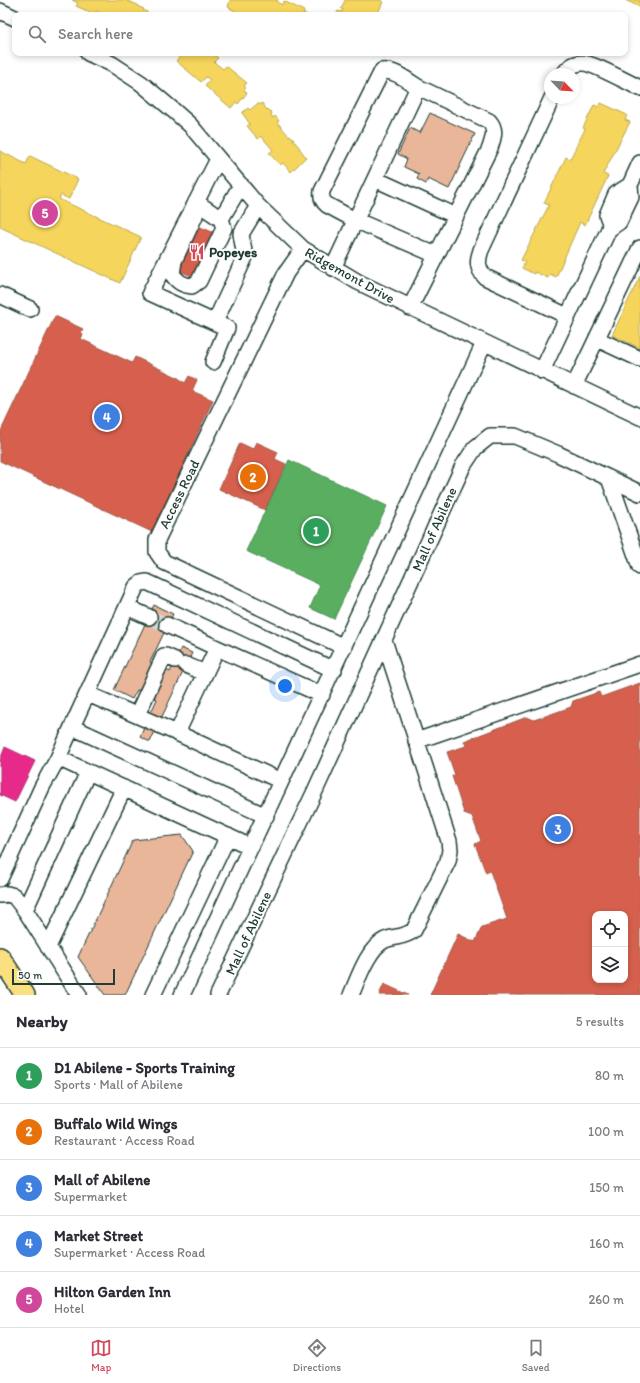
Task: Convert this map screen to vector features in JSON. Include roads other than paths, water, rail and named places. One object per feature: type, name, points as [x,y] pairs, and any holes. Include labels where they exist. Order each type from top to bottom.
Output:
[{"type":"main road","points":[[0,958],[25,995]]},
{"type":"street","points":[[0,11],[12,17]]},
{"type":"street","name":"Ridgemont Drive","points":[[95,56],[112,64],[141,83],[190,125],[258,206],[303,249],[358,282],[410,308],[640,417]]},
{"type":"street","points":[[570,68],[577,64],[588,63],[640,88]]},
{"type":"street","points":[[410,308],[490,148],[494,133],[493,126],[489,122],[418,87],[392,72],[382,71],[322,191],[321,196],[323,202],[327,205],[356,220],[436,254]]},
{"type":"street","points":[[333,268],[418,87]]},
{"type":"street","points":[[549,104],[481,250],[478,259],[478,267],[485,277],[568,316]]},
{"type":"street","points":[[213,362],[228,328],[150,293],[218,158]]},
{"type":"street","points":[[542,370],[610,229],[610,223],[607,215],[608,210],[616,194],[630,185],[640,163]]},
{"type":"street","points":[[375,179],[456,216]]},
{"type":"street","points":[[221,219],[241,185]]},
{"type":"street","points":[[196,202],[221,219],[224,228],[199,282],[192,286],[184,286],[177,281],[172,274],[174,261],[195,216],[196,202]]},
{"type":"street","points":[[215,322],[245,257],[240,234],[258,206]]},
{"type":"street","points":[[574,386],[640,248]]},
{"type":"street","name":"Access Road","points":[[303,249],[286,273],[157,540],[157,552],[164,562],[344,647]]},
{"type":"street","points":[[0,295],[30,309]]},
{"type":"street","points":[[597,339],[640,359]]},
{"type":"street","points":[[182,995],[334,670],[484,343]]},
{"type":"street","name":"Mall of Abilene","points":[[218,995],[309,803],[463,466],[475,448],[490,436],[515,436],[640,493]]},
{"type":"street","points":[[609,478],[640,568]]},
{"type":"street","points":[[0,879],[42,787],[58,758],[88,694],[136,587],[141,583],[147,582],[334,670]]},
{"type":"street","points":[[127,607],[149,617]]},
{"type":"street","points":[[168,624],[217,648],[322,695]]},
{"type":"street","points":[[350,995],[373,949],[378,944],[386,940],[408,935],[414,930],[449,856],[449,841],[384,640]]},
{"type":"street","points":[[177,733],[217,648]]},
{"type":"street","points":[[137,715],[164,656],[205,673]]},
{"type":"street","points":[[416,740],[640,664]]},
{"type":"street","points":[[88,694],[281,781]]},
{"type":"street","points":[[72,727],[266,816]]},
{"type":"street","points":[[58,758],[251,847]]},
{"type":"street","points":[[25,910],[88,772]]},
{"type":"street","points":[[48,947],[124,788]]},
{"type":"street","points":[[153,995],[228,836]]},
{"type":"street","points":[[0,895],[7,894],[14,896],[25,910],[79,995]]},
{"type":"tunnel","points":[[149,617],[167,625]]},
{"type":"place","name":"Hilton Garden Inn","points":[[45,213]]},
{"type":"place","name":"Popeyes","points":[[197,252]]},
{"type":"place","name":"Market Street","points":[[107,417]]},
{"type":"place","name":"Buffalo Wild Wings","points":[[253,477]]},
{"type":"place","name":"D1 Abilene - Sports Training","points":[[316,531]]},
{"type":"place","name":"Mall of Abilene","points":[[558,829]]}]
